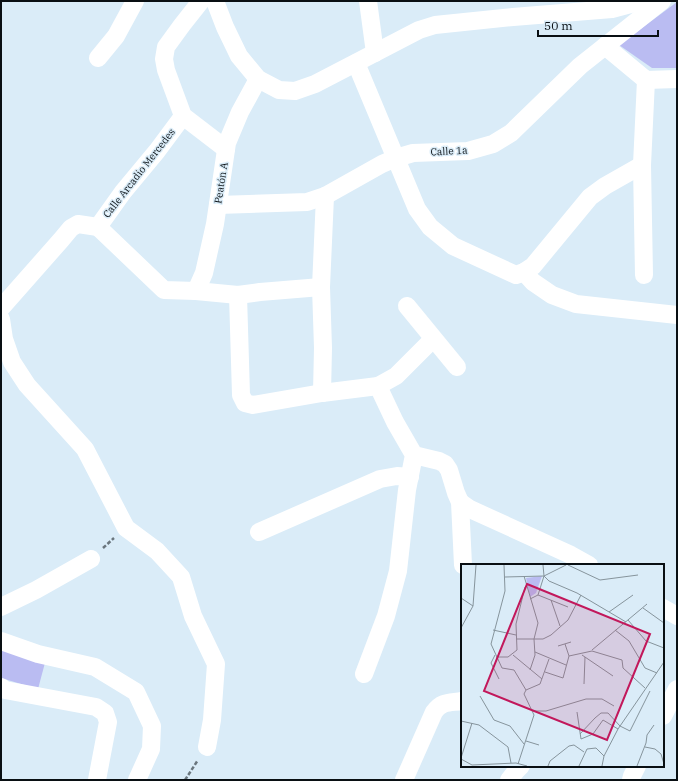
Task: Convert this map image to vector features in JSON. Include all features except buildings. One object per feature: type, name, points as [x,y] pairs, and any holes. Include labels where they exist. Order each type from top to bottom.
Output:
[{"type":"street","points":[[98,58],[116,36],[135,1]]},
{"type":"street","points":[[201,1],[166,48],[164,59],[166,70],[183,116],[226,149]]},
{"type":"street","points":[[215,1],[225,28],[239,56],[258,79],[279,90],[295,91],[315,84],[419,30],[435,25],[612,9],[642,1]]},
{"type":"street","points":[[368,1],[375,53]]},
{"type":"street","name":"Calle 1a","points":[[218,205],[307,202],[325,196],[382,164],[396,158],[413,153],[468,151],[493,144],[511,133],[580,66],[662,1]]},
{"type":"street","points":[[605,46],[646,80],[677,79]]},
{"type":"street","points":[[356,63],[417,209],[430,227],[452,246],[516,274],[524,272],[533,266],[590,197],[605,186],[642,165]]},
{"type":"street","name":"Peatón A","points":[[196,291],[204,273],[215,224],[227,143],[240,112],[258,79]]},
{"type":"street","points":[[644,275],[642,165],[646,80]]},
{"type":"street","name":"Calle Arcadio Mercedes","points":[[1,308],[70,228],[78,224],[98,228],[123,192],[157,151],[183,116]]},
{"type":"street","points":[[322,393],[323,348],[321,287],[325,196]]},
{"type":"street","points":[[98,228],[164,290],[238,295],[321,287]]},
{"type":"street","points":[[524,272],[534,282],[552,295],[576,304],[677,315]]},
{"type":"street","points":[[238,295],[241,395],[245,403],[253,405],[322,393],[378,386],[396,376],[433,339]]},
{"type":"street","points":[[407,306],[457,367]]},
{"type":"street","points":[[1,319],[6,360],[85,449],[126,528],[157,550],[180,577],[193,616],[216,664],[212,720],[207,747]]},
{"type":"street","points":[[364,674],[386,616],[398,571],[407,490],[414,456],[395,422],[378,386]]},
{"type":"street","points":[[414,456],[439,461],[445,464],[449,470],[460,502],[463,564]]},
{"type":"street","points":[[259,532],[380,479],[397,476],[410,477]]},
{"type":"street","points":[[460,502],[470,509],[571,554],[587,564]]},
{"type":"street","points":[[1,607],[36,590],[91,559]]},
{"type":"street","points":[[664,609],[677,616]]},
{"type":"street","points":[[1,641],[38,654],[95,667],[136,692],[152,726],[151,749],[137,780]]},
{"type":"street","points":[[1,687],[5,690],[96,707],[105,713],[108,722],[97,780]]},
{"type":"street","points":[[664,714],[677,689]]},
{"type":"street","points":[[404,780],[434,712],[439,706],[446,703],[461,701]]},
{"type":"street","points":[[509,780],[520,767]]},
{"type":"street","points":[[631,780],[636,767]]},
{"type":"path","points":[[91,559],[126,528]]},
{"type":"path","points":[[185,780],[207,747]]},
{"type":"shaded area","points":[[677,2],[677,68],[652,68],[619,45]]},
{"type":"shaded area","points":[[1,646],[46,659],[38,689],[1,678]]}]
